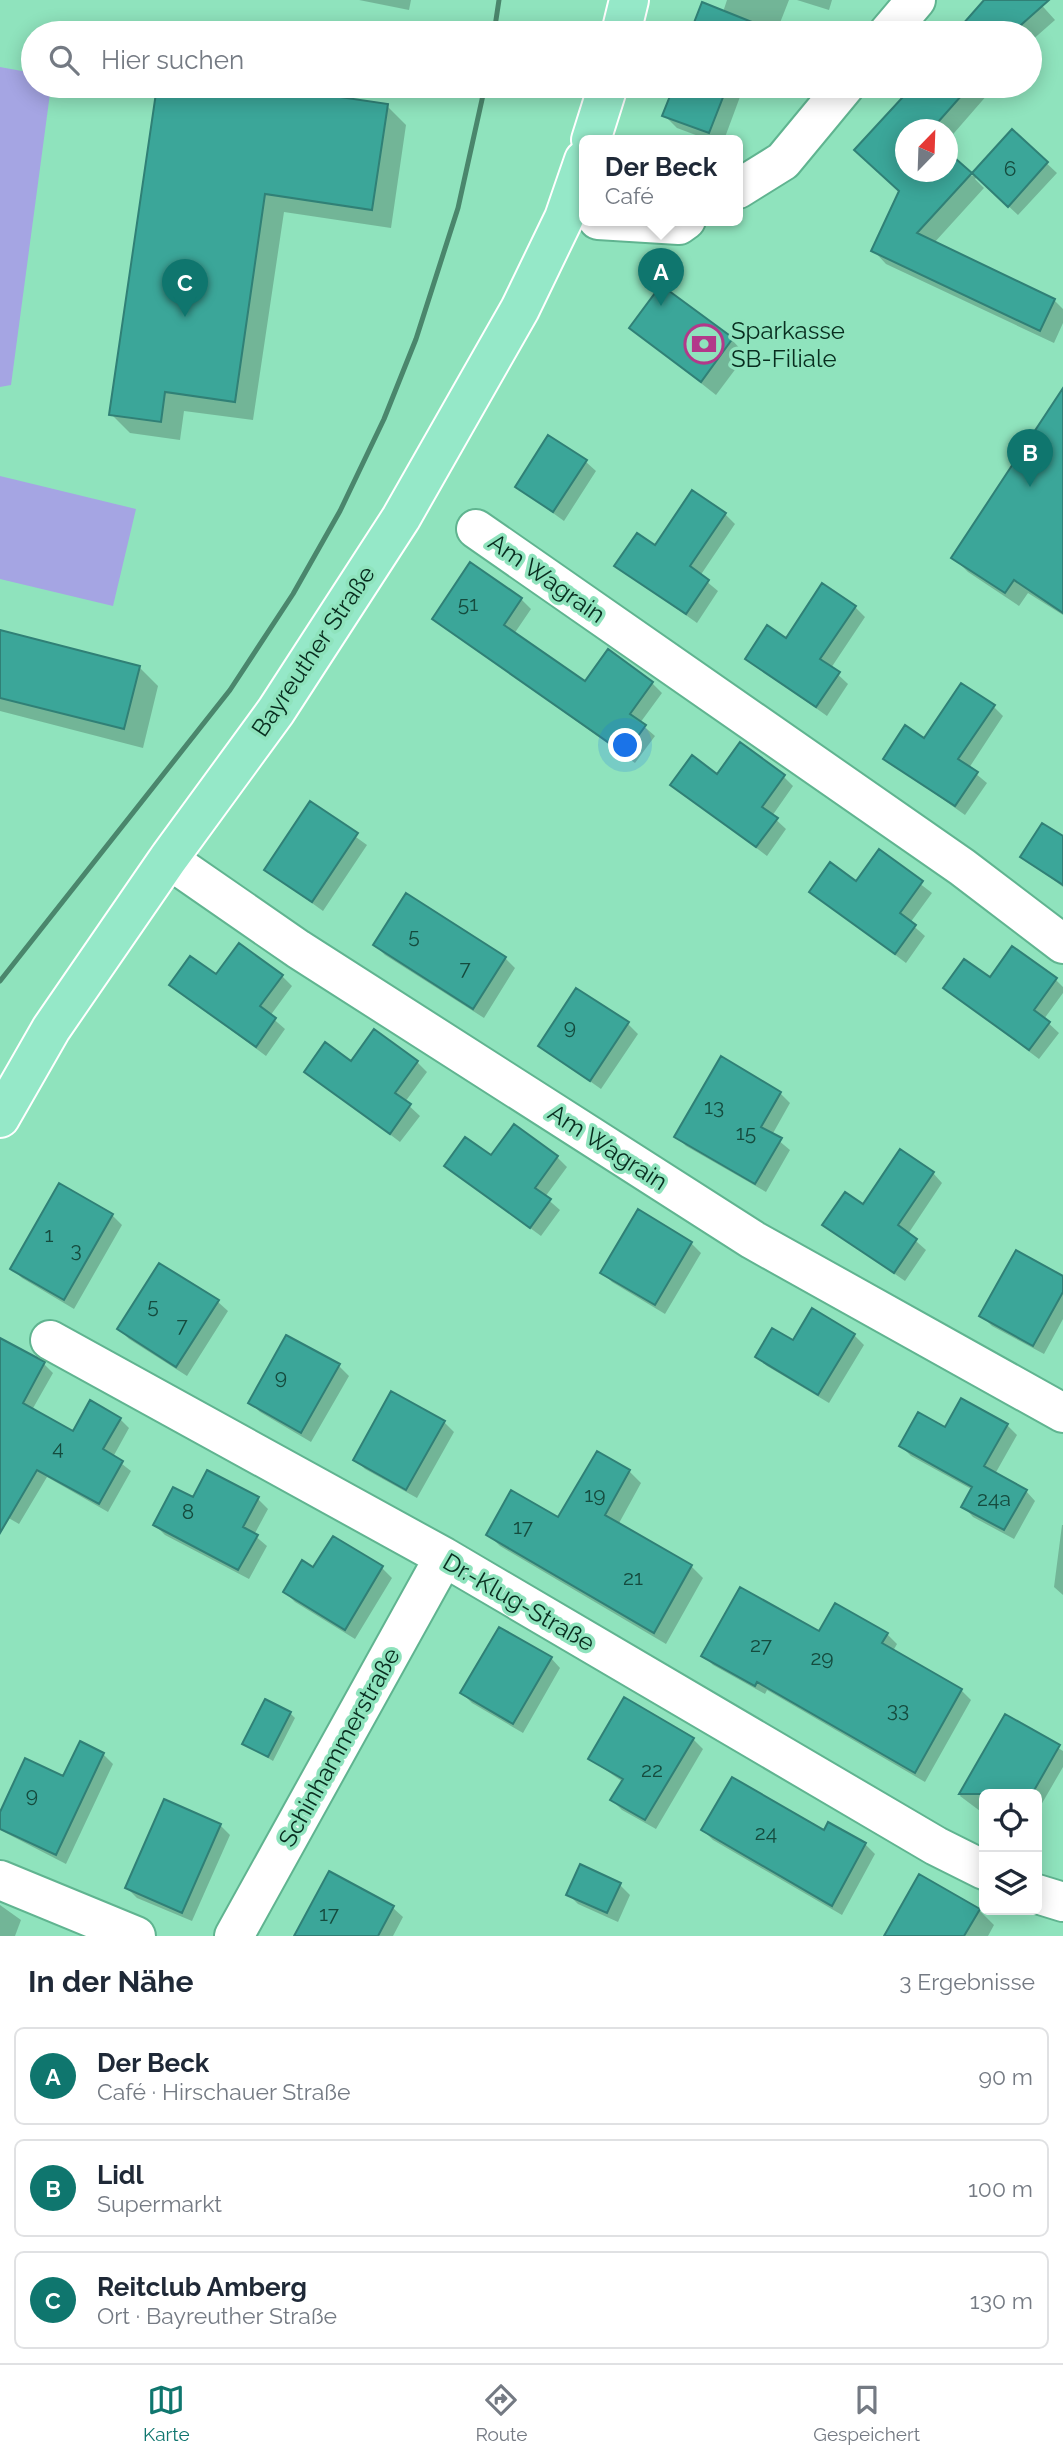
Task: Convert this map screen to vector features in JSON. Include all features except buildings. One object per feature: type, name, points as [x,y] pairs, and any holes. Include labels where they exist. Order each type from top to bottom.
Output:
[{"type":"main road","points":[[624,21],[629,0]]},
{"type":"main road","points":[[593,135],[604,98]]},
{"type":"main road","name":"Bayreuther Straße","points":[[0,1118],[51,1029],[168,859],[276,711],[401,518],[520,309],[579,223]]},
{"type":"street","points":[[898,21],[916,0]]},
{"type":"street","points":[[743,185],[783,161],[835,98]]},
{"type":"street","name":"Am Wagrain","points":[[476,529],[962,867],[1063,944]]},
{"type":"street","name":"Am Wagrain","points":[[168,859],[298,949],[753,1240],[1063,1413]]},
{"type":"street","name":"Dr.-Klug-Straße","points":[[50,1340],[444,1557],[936,1846],[979,1868]]},
{"type":"street","name":"Schinhammerstraße","points":[[234,1936],[444,1557]]},
{"type":"street","points":[[0,1880],[136,1936]]},
{"type":"street","points":[[1042,1896],[1063,1902]]},
{"type":"shaded area","points":[[0,67],[21,71],[21,98],[49,98],[11,385],[0,387]]},
{"type":"shaded area","points":[[0,476],[136,509],[113,606],[0,579]]},
{"type":"railway","points":[[496,21],[499,0]]},
{"type":"railway","points":[[0,981],[230,690],[293,594],[340,511],[384,419],[416,339],[458,208],[482,98]]},
{"type":"place","name":"Der Beck","points":[[661,306]]},
{"type":"place","name":"Reitclub Amberg","points":[[185,317]]},
{"type":"place","name":"Sparkasse SB-Filiale","points":[[704,344]]},
{"type":"place","name":"Lidl","points":[[1030,487]]}]
